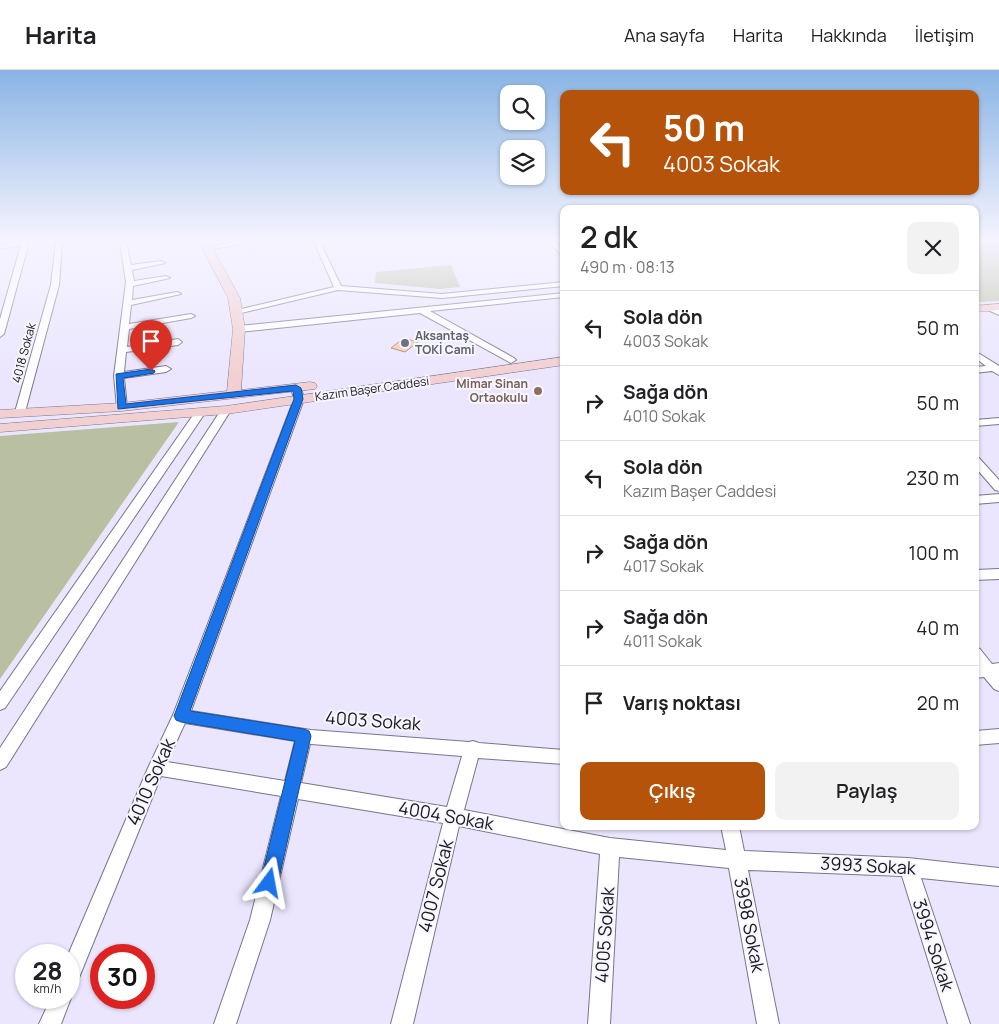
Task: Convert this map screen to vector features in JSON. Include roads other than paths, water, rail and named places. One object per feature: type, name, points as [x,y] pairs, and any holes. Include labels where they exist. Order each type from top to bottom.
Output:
[{"type":"main road","points":[[228,287],[234,298],[239,329],[234,394]]},
{"type":"main road","points":[[979,303],[997,307]]},
{"type":"main road","points":[[979,309],[997,307]]},
{"type":"main road","name":"Kazım Başer Caddesi","points":[[0,428],[226,410],[298,393],[560,354]]},
{"type":"main road","name":"Kazım Başer Caddesi","points":[[0,414],[122,407],[234,394],[298,393],[560,361]]},
{"type":"street","points":[[0,334],[13,287]]},
{"type":"street","name":"4018 Sokak","points":[[20,412],[55,287]]},
{"type":"street","points":[[122,407],[119,376],[130,287]]},
{"type":"street","points":[[236,313],[338,288],[442,296],[538,287]]},
{"type":"street","points":[[128,302],[177,294]]},
{"type":"street","points":[[239,329],[560,295]]},
{"type":"street","points":[[421,310],[511,360]]},
{"type":"street","points":[[125,327],[191,316]]},
{"type":"street","points":[[122,350],[178,342]]},
{"type":"street","points":[[979,357],[997,370]]},
{"type":"street","points":[[119,376],[166,369]]},
{"type":"street","points":[[979,370],[997,370]]},
{"type":"street","name":"4010 Sokak","points":[[80,951],[156,768],[181,716],[298,393]]},
{"type":"street","points":[[0,762],[226,410]]},
{"type":"street","points":[[0,703],[200,413]]},
{"type":"street","points":[[979,423],[999,421]]},
{"type":"street","points":[[979,464],[999,487]]},
{"type":"street","points":[[979,500],[999,498]]},
{"type":"street","points":[[979,575],[999,574]]},
{"type":"street","points":[[979,658],[999,685]]},
{"type":"street","name":"4003 Sokak","points":[[181,716],[304,736],[473,748],[560,757]]},
{"type":"street","points":[[225,1024],[260,920],[304,736]]},
{"type":"street","points":[[979,738],[999,736]]},
{"type":"street","name":"4007 Sokak","points":[[402,1024],[453,816],[473,748]]},
{"type":"street","name":"4004 Sokak","points":[[156,768],[453,816],[610,847],[736,860]]},
{"type":"street","name":"3998 Sokak","points":[[731,830],[768,1024]]},
{"type":"street","name":"4005 Sokak","points":[[599,1024],[610,847]]},
{"type":"street","name":"3993 Sokak","points":[[736,860],[908,867],[999,877]]},
{"type":"street","name":"3994 Sokak","points":[[908,867],[959,1024]]},
{"type":"street","points":[[50,1024],[56,1009]]},
{"type":"place","name":"Aksantaş TOKİ Cami","points":[[405,343]]},
{"type":"place","name":"Mimar Sinan Ortaokulu","points":[[538,391]]}]
